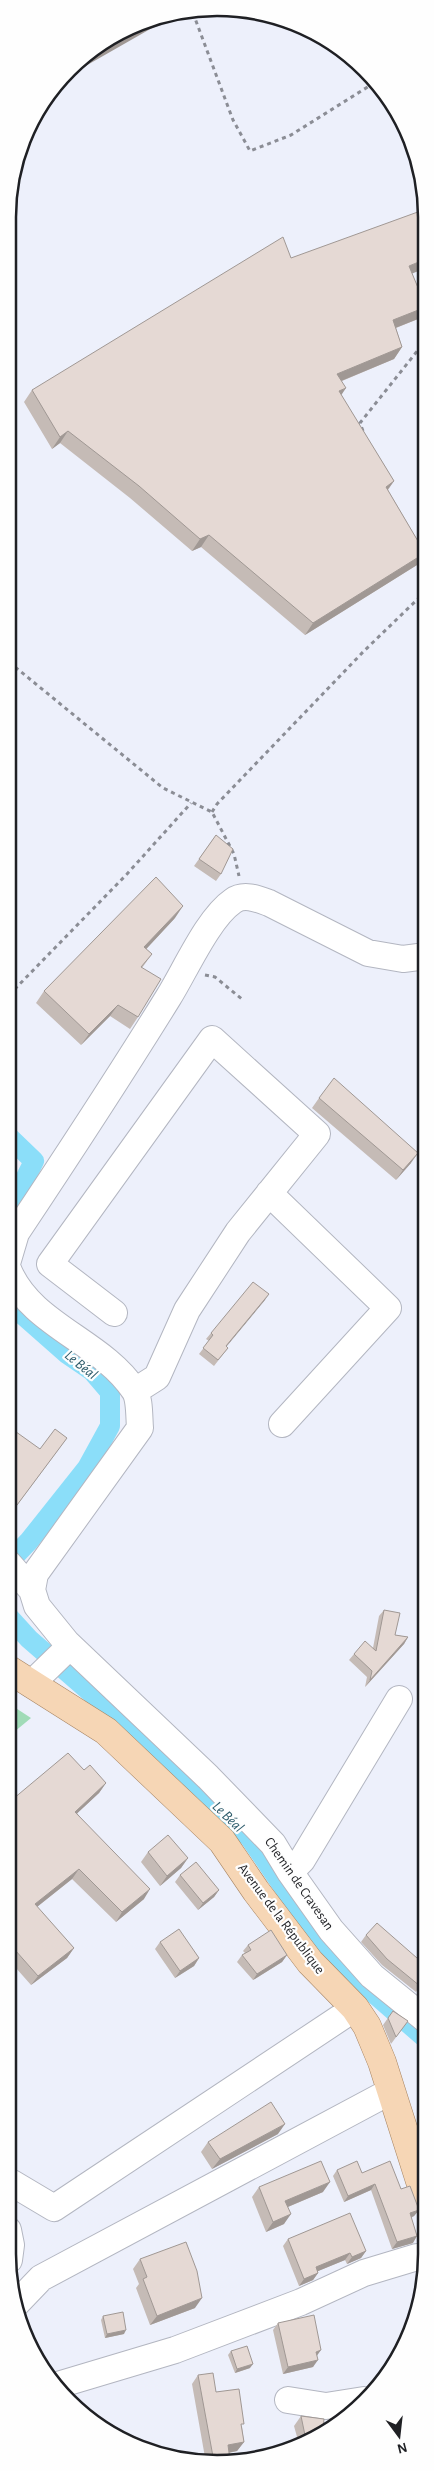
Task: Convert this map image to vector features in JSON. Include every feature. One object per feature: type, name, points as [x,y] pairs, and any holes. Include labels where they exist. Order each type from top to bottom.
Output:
[{"type":"main road","name":"Avenue de la République","points":[[16,1668],[52,1662],[106,1731],[222,1841],[256,1891],[310,1962],[355,2008],[367,2026],[391,2091],[418,2175]]},
{"type":"street","points":[[16,1233],[114,1084],[207,931],[229,904],[244,896],[269,903],[368,953],[403,959],[418,957]]},
{"type":"street","points":[[114,1313],[50,1264],[212,1039],[317,1134],[238,1232],[187,1310],[157,1377],[136,1391]]},
{"type":"street","points":[[269,1193],[388,1308],[282,1424]]},
{"type":"street","points":[[16,1286],[33,1305],[110,1363],[136,1391],[140,1428],[35,1574],[32,1590]]},
{"type":"street","name":"Chemin de Cravesan","points":[[16,1572],[32,1590],[52,1662],[202,1771],[273,1844],[290,1872],[331,1930],[372,1976],[418,2013]]},
{"type":"street","points":[[290,1872],[302,1860],[399,1699]]},
{"type":"street","points":[[16,2185],[54,2208],[355,2008]]},
{"type":"street","points":[[21,2299],[42,2278],[391,2091]]},
{"type":"street","points":[[64,2384],[175,2350],[301,2302],[364,2274],[418,2257]]},
{"type":"street","points":[[288,2400],[326,2406],[353,2402]]},
{"type":"path","points":[[195,18],[233,120],[250,151],[291,135],[368,86]]},
{"type":"path","points":[[364,438],[360,423],[418,350]]},
{"type":"path","points":[[212,812],[217,804],[364,651],[418,599]]},
{"type":"path","points":[[16,668],[163,788],[212,812],[234,854],[244,896]]},
{"type":"path","points":[[16,988],[127,874],[191,802]]},
{"type":"path","points":[[185,970],[215,977],[243,1000]]},
{"type":"green space","points":[[16,1708],[31,1718],[16,1730]]},
{"type":"building","points":[[418,212],[418,262],[409,266],[418,288],[418,310],[393,320],[402,347],[337,374],[346,388],[339,391],[394,481],[386,487],[418,541],[418,557],[313,623],[209,535],[200,539],[139,486],[68,431],[60,437],[32,390],[283,237],[291,258]]},
{"type":"building","points":[[216,835],[233,849],[221,874],[199,859]]},
{"type":"building","points":[[156,877],[183,906],[144,947],[152,954],[141,967],[161,979],[138,1017],[118,1005],[89,1034],[44,991]]},
{"type":"building","points":[[334,1078],[418,1153],[403,1170],[319,1098]]},
{"type":"building","points":[[253,1282],[269,1294],[226,1346],[228,1348],[218,1360],[203,1348],[213,1335],[211,1333]]},
{"type":"building","points":[[55,1429],[67,1438],[16,1506],[16,1432],[40,1449]]},
{"type":"building","points":[[384,1610],[400,1613],[395,1635],[408,1637],[370,1680],[372,1671],[354,1654],[365,1641],[376,1651]]},
{"type":"building","points":[[68,1753],[84,1770],[90,1765],[106,1783],[75,1812],[150,1889],[122,1912],[79,1869],[35,1904],[74,1948],[38,1976],[16,1951],[16,1796]]},
{"type":"building","points":[[168,1835],[188,1858],[167,1876],[148,1852]]},
{"type":"building","points":[[196,1862],[219,1890],[203,1903],[180,1875]]},
{"type":"building","points":[[377,1923],[417,1958],[418,1956],[418,1984],[387,1959],[366,1935]]},
{"type":"building","points":[[179,1929],[199,1958],[180,1971],[160,1942]]},
{"type":"building","points":[[271,1930],[287,1955],[257,1974],[242,1955],[251,1950],[248,1945]]},
{"type":"building","points":[[393,2011],[408,2021],[396,2037],[388,2018]]},
{"type":"building","points":[[271,2102],[285,2124],[220,2159],[208,2142]]},
{"type":"building","points":[[321,2161],[330,2182],[285,2201],[291,2214],[273,2222],[259,2187]]},
{"type":"building","points":[[357,2161],[362,2173],[390,2161],[401,2189],[410,2186],[418,2207],[418,2210],[410,2213],[417,2236],[397,2242],[375,2184],[348,2196],[337,2170]]},
{"type":"building","points":[[350,2213],[366,2251],[352,2257],[350,2253],[316,2267],[318,2273],[304,2279],[288,2239]]},
{"type":"building","points":[[186,2242],[197,2271],[202,2298],[157,2316],[143,2279],[147,2277],[140,2259]]},
{"type":"building","points":[[123,2312],[126,2330],[107,2334],[103,2316]]},
{"type":"building","points":[[314,2315],[321,2350],[316,2352],[318,2360],[288,2367],[278,2323]]},
{"type":"building","points":[[247,2346],[253,2364],[237,2369],[231,2351]]},
{"type":"building","points":[[213,2373],[216,2392],[239,2389],[244,2424],[241,2424],[244,2442],[228,2445],[229,2454],[213,2455],[198,2375]]},
{"type":"building","points":[[301,2416],[324,2419],[324,2424],[305,2434]]},
{"type":"waterway","name":"Le Béal","points":[[16,1144],[34,1161],[16,1197]]},
{"type":"waterway","name":"Le Béal","points":[[16,1309],[67,1354],[92,1371],[110,1392],[110,1426],[87,1468],[16,1555]]},
{"type":"waterway","name":"Le Béal","points":[[16,1625],[29,1639],[165,1757],[250,1838],[323,1945],[371,1991],[418,2032]]}]
